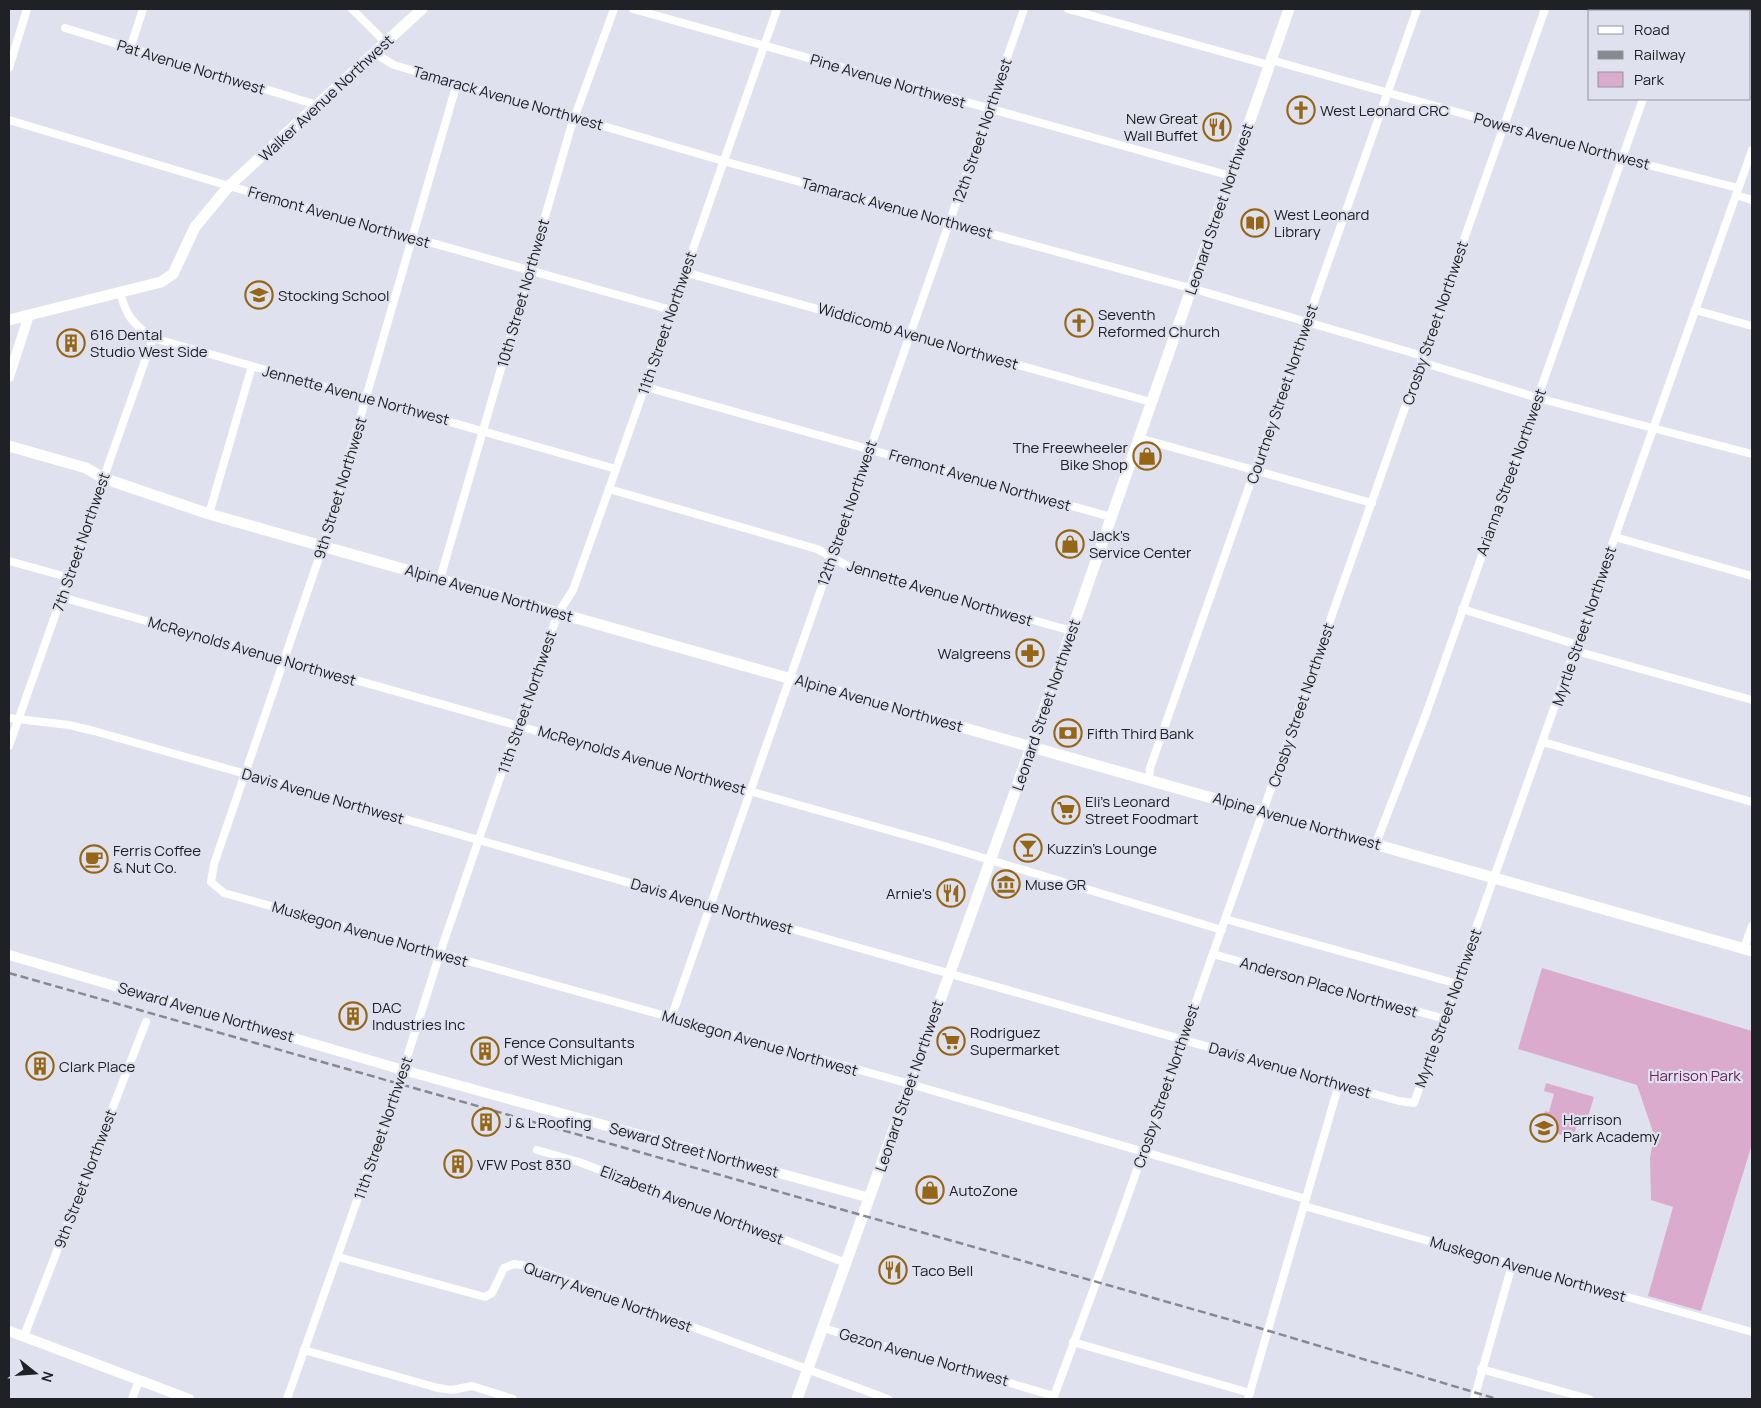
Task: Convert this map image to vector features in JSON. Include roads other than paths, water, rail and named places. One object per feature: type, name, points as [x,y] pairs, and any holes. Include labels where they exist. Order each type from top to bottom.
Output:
[{"type":"main road","name":"Walker Avenue Northwest","points":[[229,186],[422,9]]},
{"type":"main road","name":"Leonard Street Northwest","points":[[797,1399],[1031,747],[1289,9]]},
{"type":"main road","points":[[9,320],[162,282],[173,274],[195,227],[229,186]]},
{"type":"main road","name":"Alpine Avenue Northwest","points":[[9,446],[86,468],[103,478],[210,514],[1748,949]]},
{"type":"street","points":[[9,68],[27,9]]},
{"type":"street","points":[[130,49],[143,9]]},
{"type":"street","points":[[352,9],[386,43]]},
{"type":"street","name":"10th Street Northwest","points":[[440,579],[574,117],[614,9]]},
{"type":"street","name":"Pine Avenue Northwest","points":[[633,9],[1231,176]]},
{"type":"street","name":"11th Street Northwest","points":[[287,1399],[403,1070],[440,953],[518,725],[559,612],[573,590],[646,387],[684,272],[777,9]]},
{"type":"street","name":"12th Street Northwest","points":[[671,1018],[832,558],[868,449],[911,334],[1024,9]]},
{"type":"street","name":"Powers Avenue Northwest","points":[[1068,9],[1622,158],[1737,192],[1752,200]]},
{"type":"street","name":"Courtney Street Northwest","points":[[1149,780],[1150,768],[1417,9]]},
{"type":"street","name":"Crosby Street Northwest","points":[[1054,1397],[1222,930],[1545,9]]},
{"type":"street","name":"Pat Avenue Northwest","points":[[65,28],[318,106]]},
{"type":"street","name":"Tamarack Avenue Northwest","points":[[374,53],[394,64],[723,161],[1307,322],[1538,398],[1752,454]]},
{"type":"street","name":"9th Street Northwest","points":[[214,887],[211,882],[212,873],[323,546],[458,83]]},
{"type":"street","name":"Arianna Street Northwest","points":[[1376,844],[1426,714],[1643,100]]},
{"type":"street","name":"Fremont Avenue Northwest","points":[[9,120],[229,186],[671,310]]},
{"type":"street","name":"Myrtle Street Northwest","points":[[1414,1103],[1458,984],[1752,150]]},
{"type":"street","name":"Widdicomb Avenue Northwest","points":[[684,272],[1151,402]]},
{"type":"street","name":"Jennette Avenue Northwest","points":[[120,292],[126,313],[135,326],[153,338],[484,430],[616,469]]},
{"type":"street","points":[[1695,310],[1752,326]]},
{"type":"street","points":[[9,376],[30,315]]},
{"type":"street","name":"7th Street Northwest","points":[[9,746],[153,338]]},
{"type":"street","points":[[210,514],[252,366]]},
{"type":"street","name":"Fremont Avenue Northwest","points":[[646,387],[1112,517]]},
{"type":"street","points":[[1139,438],[1372,503]]},
{"type":"street","name":"Jennette Avenue Northwest","points":[[609,490],[817,550],[851,568],[890,580],[1072,631]]},
{"type":"street","points":[[1616,537],[1752,576]]},
{"type":"street","points":[[9,561],[67,578]]},
{"type":"street","name":"McReynolds Avenue Northwest","points":[[61,597],[991,860],[1222,930]]},
{"type":"street","points":[[1462,610],[1577,648],[1752,700]]},
{"type":"street","name":"Davis Avenue Northwest","points":[[9,718],[69,725],[950,972],[1339,1084],[1414,1103]]},
{"type":"street","points":[[1543,742],[1752,802]]},
{"type":"street","name":"Muskegon Avenue Northwest","points":[[214,887],[224,893],[910,1084],[1143,1151],[1305,1203],[1752,1332]]},
{"type":"street","points":[[1225,919],[1458,984]]},
{"type":"street","points":[[1748,949],[1752,926]]},
{"type":"street","name":"Anderson Place Northwest","points":[[1213,954],[1445,1019]]},
{"type":"street","name":"Seward Avenue Northwest","points":[[9,955],[403,1070]]},
{"type":"street","name":"9th Street Northwest","points":[[24,1336],[146,1022]]},
{"type":"street","name":"Seward Street Northwest","points":[[403,1070],[870,1198]]},
{"type":"street","points":[[1074,1342],[1249,1396],[1339,1084]]},
{"type":"street","name":"Elizabeth Avenue Northwest","points":[[537,1150],[579,1162],[846,1263]]},
{"type":"street","name":"Quarry Avenue Northwest","points":[[338,1257],[485,1297],[492,1294],[504,1268],[514,1264],[527,1266],[888,1399]]},
{"type":"street","points":[[1474,1399],[1512,1264]]},
{"type":"street","name":"Gezon Avenue Northwest","points":[[823,1328],[1054,1397]]},
{"type":"street","points":[[9,1331],[189,1399]]},
{"type":"street","points":[[304,1350],[438,1388],[452,1390],[472,1386],[513,1399]]},
{"type":"street","points":[[1481,1369],[1590,1399]]},
{"type":"street","points":[[132,1399],[139,1380]]},
{"type":"railway","points":[[9,973],[1259,1328],[1497,1399]]},
{"type":"place","name":"West Leonard CRC","points":[[1301,110]]},
{"type":"place","name":"New Great Wall Buffet","points":[[1217,127]]},
{"type":"place","name":"West Leonard Library","points":[[1255,223]]},
{"type":"place","name":"Stocking School","points":[[259,295]]},
{"type":"place","name":"Seventh Reformed Church","points":[[1079,323]]},
{"type":"place","name":"616 Dental Studio West Side","points":[[71,343]]},
{"type":"place","name":"The Freewheeler Bike Shop","points":[[1147,456]]},
{"type":"place","name":"Jack's Service Center","points":[[1070,544]]},
{"type":"place","name":"Walgreens","points":[[1030,653]]},
{"type":"place","name":"Fifth Third Bank","points":[[1068,733]]},
{"type":"place","name":"Eli's Leonard Street Foodmart","points":[[1066,810]]},
{"type":"place","name":"Kuzzin's Lounge","points":[[1028,848]]},
{"type":"place","name":"Ferris Coffee & Nut Co.","points":[[94,859]]},
{"type":"place","name":"Muse GR","points":[[1006,884]]},
{"type":"place","name":"Arnie's","points":[[951,893]]},
{"type":"place","name":"DAC Industries Inc","points":[[353,1016]]},
{"type":"place","name":"Rodriguez Supermarket","points":[[951,1041]]},
{"type":"place","name":"Fence Consultants of West Michigan","points":[[485,1051]]},
{"type":"place","name":"Clark Place","points":[[40,1066]]},
{"type":"place","name":"J & L Roofing","points":[[486,1122]]},
{"type":"place","name":"Harrison Park Academy","points":[[1544,1128]]},
{"type":"place","name":"VFW Post 830","points":[[458,1164]]},
{"type":"place","name":"AutoZone","points":[[930,1190]]},
{"type":"place","name":"Taco Bell","points":[[893,1270]]},
{"type":"park label","name":"Harrison Park","points":[[1695,1075]]}]
